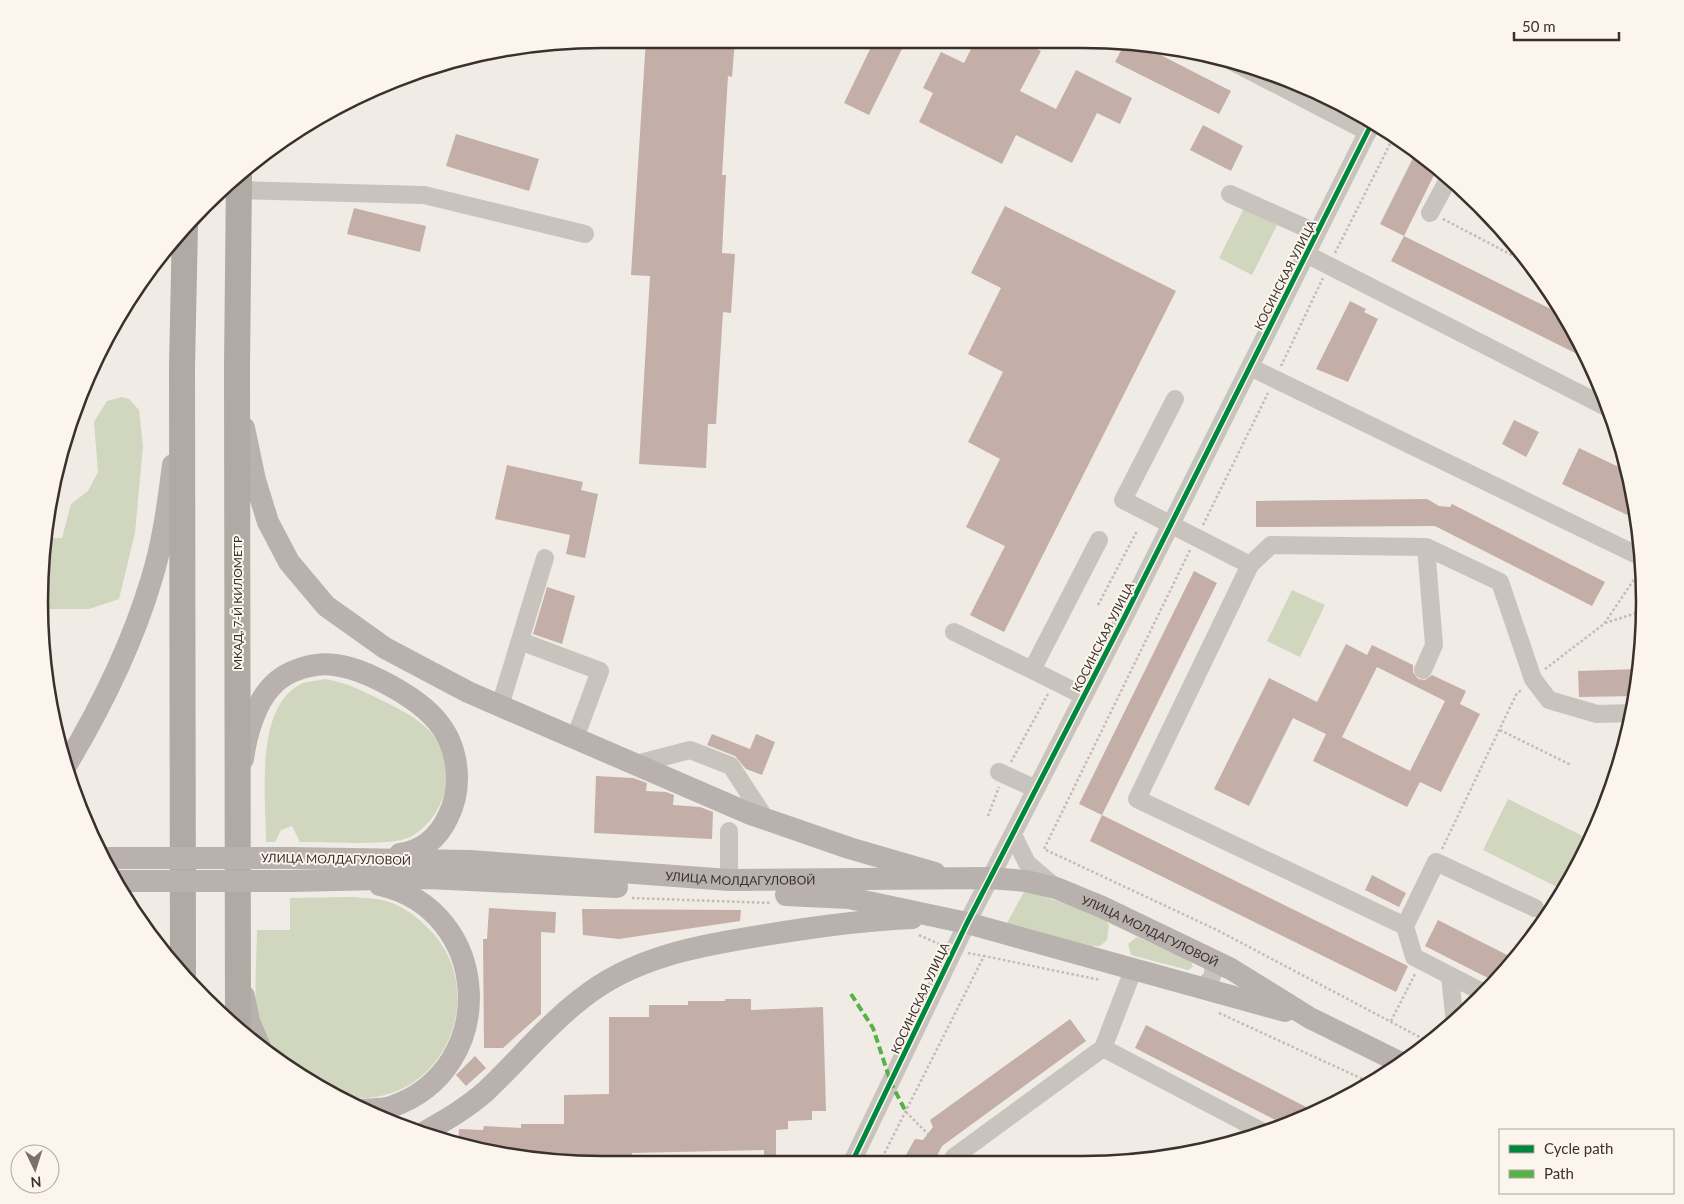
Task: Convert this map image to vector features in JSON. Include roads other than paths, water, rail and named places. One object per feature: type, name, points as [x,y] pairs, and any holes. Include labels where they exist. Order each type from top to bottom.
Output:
[{"type":"highway","name":"МКАД, 7-Й КИЛОМЕТР","points":[[238,1021],[237,367],[239,184]]},
{"type":"highway","points":[[183,966],[182,366],[185,236]]},
{"type":"main road","points":[[70,759],[88,729],[126,646],[151,581],[166,519],[182,366]]},
{"type":"main road","points":[[237,367],[244,427],[255,480],[268,522],[289,562],[326,606],[385,648],[468,692],[500,706],[765,818],[849,848],[955,879]]},
{"type":"main road","points":[[238,796],[245,744],[258,708],[272,685],[290,673],[311,666],[334,665],[358,672],[386,684],[418,703],[438,721],[450,742],[456,764],[458,784],[453,808],[442,829],[429,844],[410,853],[369,858]]},
{"type":"main road","name":"УЛИЦА МОЛДАГУЛОВОЙ","points":[[111,858],[369,858],[470,861],[729,880],[990,878],[1026,881],[1056,888],[1212,959],[1310,1018],[1394,1060]]},
{"type":"main road","name":"УЛИЦА МОЛДАГУЛОВОЙ","points":[[123,881],[291,881],[428,878],[830,896],[878,903],[967,923],[1131,977],[1200,986],[1310,1018]]},
{"type":"main road","points":[[360,880],[400,889],[439,915],[454,938],[465,967],[469,999],[466,1031],[455,1056],[437,1078],[415,1097],[390,1108],[380,1109]]},
{"type":"main road","points":[[430,1129],[445,1121],[484,1092],[580,999],[596,979],[643,962],[691,948],[857,921],[939,917]]},
{"type":"main road","points":[[238,964],[249,1020],[255,1034]]},
{"type":"street","points":[[1289,88],[1341,112]]},
{"type":"street","name":"КОСИНСКАЯ УЛИЦА","points":[[855,1156],[967,923],[1172,524],[1369,128]]},
{"type":"street","points":[[1430,213],[1446,183]]},
{"type":"street","points":[[239,184],[424,195],[585,234]]},
{"type":"street","points":[[1230,194],[1317,233]]},
{"type":"street","points":[[1306,254],[1599,403]]},
{"type":"street","points":[[1250,367],[1634,554]]},
{"type":"street","points":[[1175,399],[1123,500],[1250,565]]},
{"type":"street","points":[[1032,670],[1099,540]]},
{"type":"street","points":[[1405,926],[1137,799],[1250,565],[1271,545],[1426,547],[1500,582],[1533,679],[1549,700],[1597,714],[1625,713]]},
{"type":"street","points":[[1423,670],[1434,645],[1426,547]]},
{"type":"street","points":[[500,706],[545,558]]},
{"type":"street","points":[[954,632],[1084,696]]},
{"type":"street","points":[[520,641],[600,671],[575,738]]},
{"type":"street","points":[[636,764],[690,750],[731,766],[765,818]]},
{"type":"street","points":[[1002,774],[1036,789]]},
{"type":"street","points":[[729,831],[729,880]]},
{"type":"street","points":[[1013,835],[1027,863],[1056,888]]},
{"type":"street","points":[[1478,990],[1414,957],[1405,926],[1436,862],[1535,908]]},
{"type":"street","points":[[1200,986],[1206,984],[1214,975],[1212,959]]},
{"type":"street","points":[[1450,976],[1454,1013]]},
{"type":"street","points":[[955,1156],[1102,1048],[1131,977]]},
{"type":"street","points":[[1102,1048],[1256,1128]]}]
